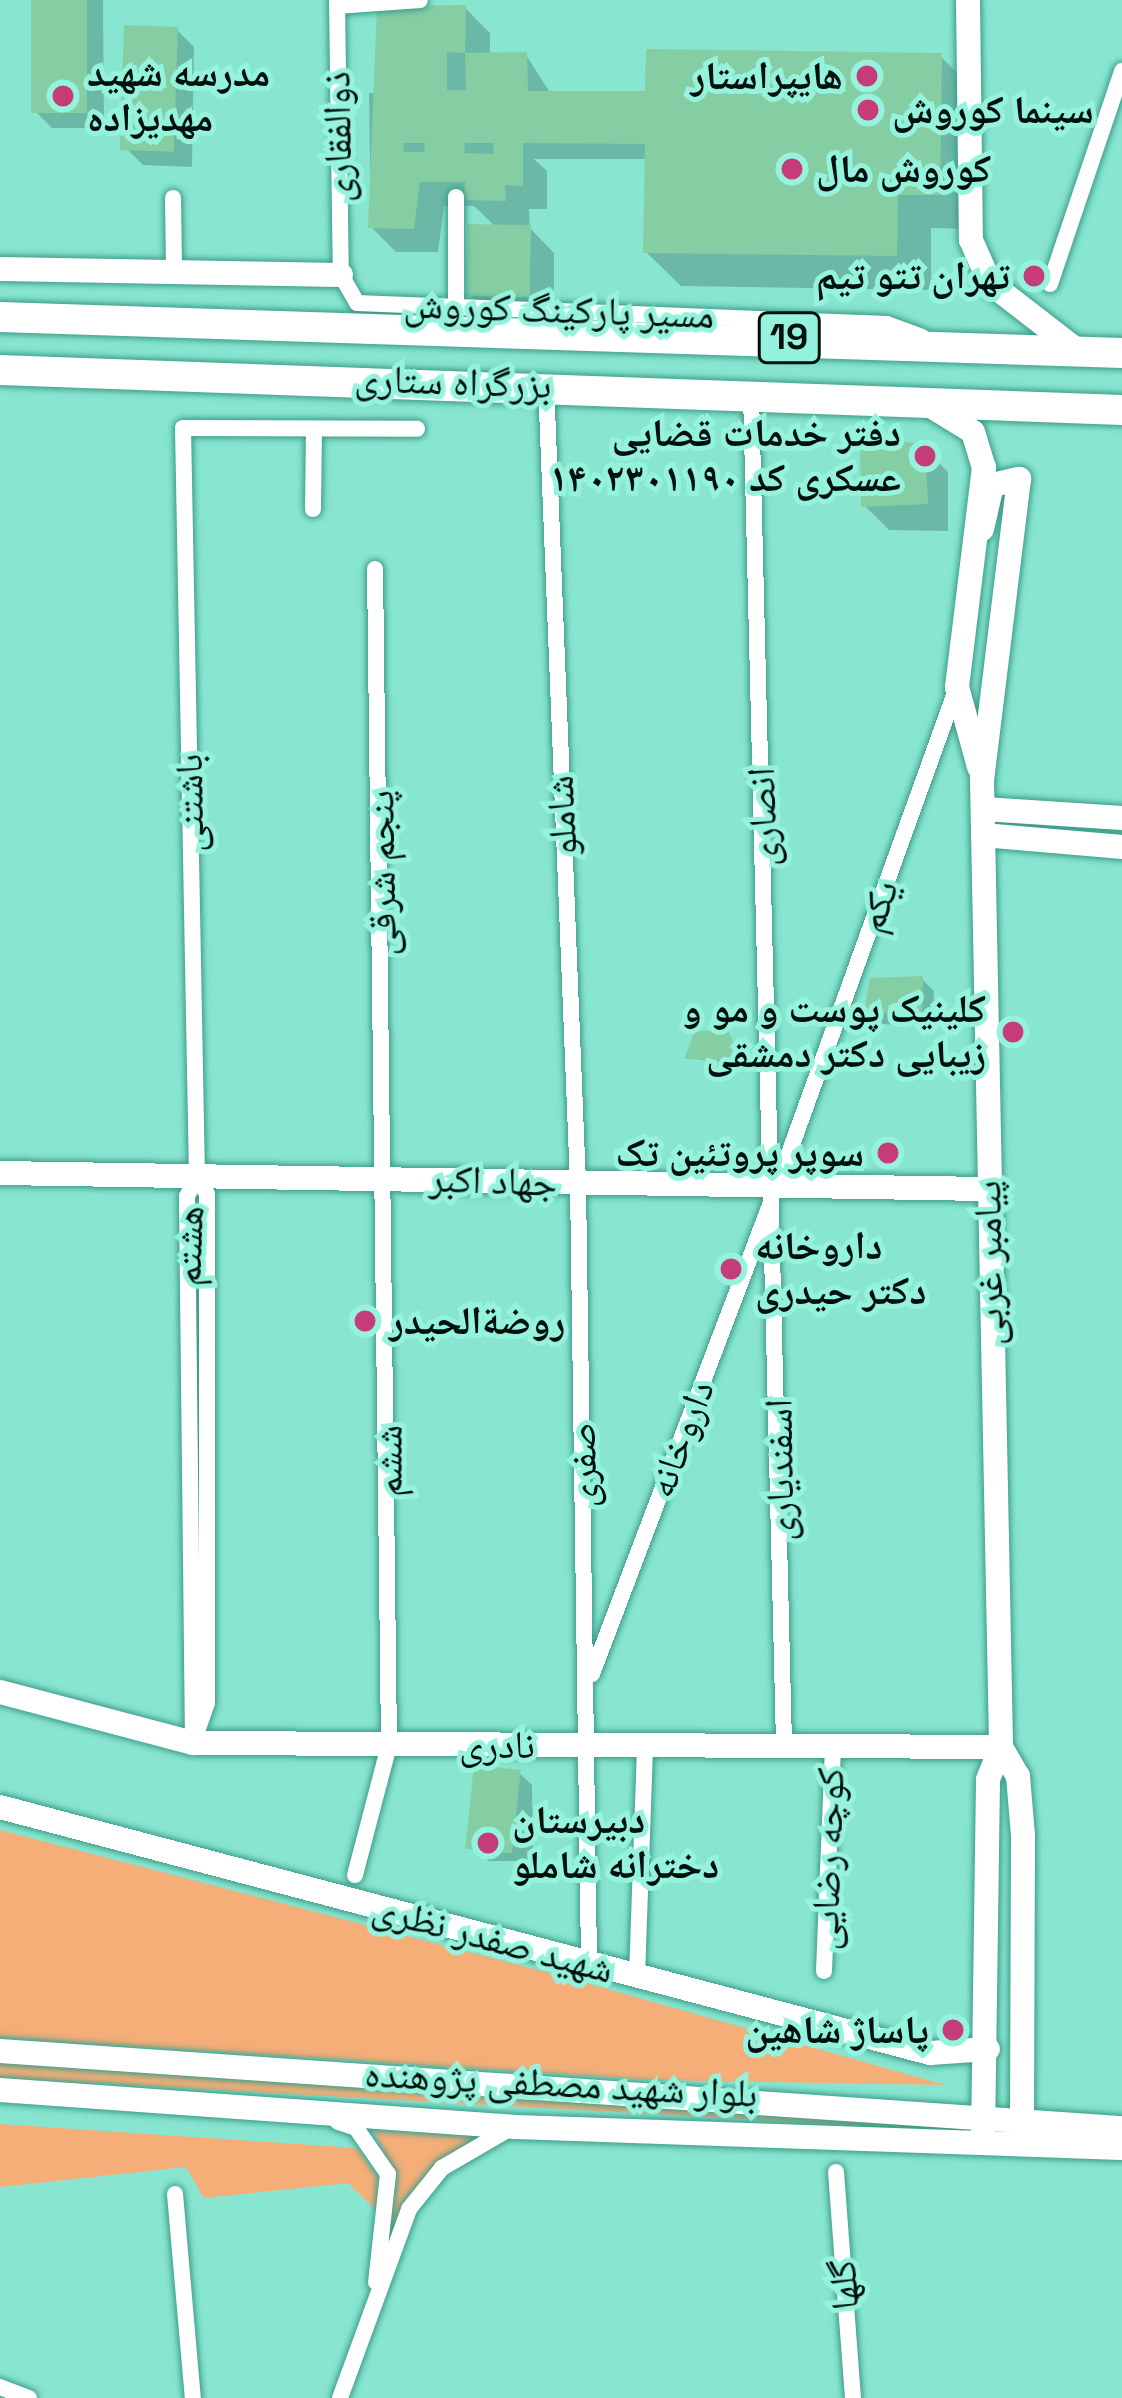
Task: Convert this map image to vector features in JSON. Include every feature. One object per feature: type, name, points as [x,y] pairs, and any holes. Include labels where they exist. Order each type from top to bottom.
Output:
[{"type":"highway","name":"بزرگراه ستاری","points":[[0,317],[934,342],[1122,352]]},
{"type":"highway","name":"بزرگراه ستاری","points":[[0,370],[751,390],[1122,410]]},
{"type":"main road","points":[[968,0],[971,240],[990,283],[1074,347]]},
{"type":"main road","points":[[0,269],[341,274]]},
{"type":"main road","name":"پیامبر غربی","points":[[919,399],[980,445],[982,529]]},
{"type":"main road","name":"پیامبر غربی","points":[[982,779],[957,687],[992,484],[1018,479],[982,779],[1001,1747],[988,1780],[988,2049],[982,2141]]},
{"type":"main road","points":[[984,809],[1122,818]]},
{"type":"main road","points":[[983,835],[1122,847]]},
{"type":"main road","name":"جهاد اکبر","points":[[0,1173],[388,1178],[775,1192],[987,1189]]},
{"type":"main road","name":"نادری","points":[[0,1692],[193,1743],[1001,1747]]},
{"type":"main road","name":"پیامبر غربی","points":[[1001,1747],[1018,1776],[1023,1835],[1022,2130]]},
{"type":"main road","name":"شهید صفدر نظری","points":[[0,1807],[822,2026],[940,2054],[988,2049]]},
{"type":"main road","name":"بلوار شهید مصطفی پژوهنده","points":[[0,2051],[985,2115],[1022,2130],[1122,2148]]},
{"type":"main road","name":"بلوار شهید مصطفی پژوهنده","points":[[0,2090],[515,2126],[982,2141],[1022,2130],[1122,2128]]},
{"type":"street","points":[[337,3],[420,0]]},
{"type":"street","name":"ذوالفقاری","points":[[337,3],[341,274]]},
{"type":"street","points":[[1050,284],[1122,71]]},
{"type":"street","points":[[456,197],[456,306]]},
{"type":"street","points":[[173,198],[174,273]]},
{"type":"street","name":"مسیر پارکینگ کوروش","points":[[341,274],[357,303],[887,324],[934,342]]},
{"type":"street","name":"شاملو","points":[[546,384],[545,449],[578,1183]]},
{"type":"street","name":"انصاری","points":[[751,390],[775,1192]]},
{"type":"street","name":"باشتنی","points":[[197,1177],[183,428],[314,431]]},
{"type":"street","points":[[313,509],[314,431],[417,429]]},
{"type":"street","name":"پنجم شرقی","points":[[375,569],[388,1178]]},
{"type":"street","name":"یکم","points":[[775,1192],[957,687]]},
{"type":"street","name":"هشتم","points":[[193,1743],[187,1219],[197,1177]]},
{"type":"street","name":"ششم","points":[[355,1875],[389,1744],[388,1178]]},
{"type":"street","name":"صفری","points":[[578,1183],[589,1964]]},
{"type":"street","name":"داروخانه","points":[[587,1686],[775,1192]]},
{"type":"street","name":"اسفندیاری","points":[[775,1192],[784,1747]]},
{"type":"street","points":[[637,1977],[645,1746]]},
{"type":"street","name":"کوچه رضایی","points":[[824,1971],[833,1748]]},
{"type":"street","points":[[308,2112],[356,2128],[388,2174],[376,2289]]},
{"type":"street","points":[[340,2398],[376,2289],[432,2177],[515,2126]]},
{"type":"street","name":"گلها","points":[[836,2172],[853,2398]]},
{"type":"street","points":[[175,2194],[193,2398]]},
{"type":"street","points":[[0,2386],[29,2398]]},
{"type":"shaded area","points":[[0,1830],[565,1977],[945,2085],[652,2080],[0,2038]]},
{"type":"shaded area","points":[[0,2059],[925,2125],[925,2129],[0,2078]]},
{"type":"shaded area","points":[[0,2124],[357,2148],[379,2179],[377,2211],[348,2183],[204,2198],[186,2167],[0,2187]]},
{"type":"shaded area","points":[[374,2131],[477,2136],[451,2154],[385,2260],[397,2181]]},
{"type":"building","points":[[31,0],[87,0],[87,113],[31,113]]},
{"type":"building","name":"کوروش مال","points":[[466,5],[465,53],[527,52],[528,91],[645,91],[646,49],[942,53],[940,195],[898,195],[897,256],[643,253],[645,144],[523,143],[523,186],[505,185],[506,201],[464,200],[465,182],[420,182],[414,229],[368,228],[377,6]],"holes":[[[447,52],[465,53],[466,90],[447,90]],[[403,143],[425,143],[424,152],[404,152]],[[465,143],[494,143],[493,154],[464,153]]]},
{"type":"building","points":[[124,25],[178,27],[174,152],[120,150]]},
{"type":"building","points":[[467,224],[531,225],[530,297],[466,296]]},
{"type":"building","points":[[860,437],[925,444],[928,504],[861,507]]},
{"type":"building","points":[[923,976],[922,1014],[864,1013],[870,978]]},
{"type":"building","points":[[728,1030],[741,1060],[684,1059],[695,1031]]},
{"type":"building","points":[[474,1765],[521,1770],[512,1853],[465,1849]]},
{"type":"place","name":"هایپراستار","points":[[867,76]]},
{"type":"place","name":"مدرسه شهيد مهديزاده","points":[[63,96]]},
{"type":"place","name":"سینما کوروش","points":[[868,110]]},
{"type":"place","name":"کوروش مال","points":[[792,169]]},
{"type":"place","name":"تهران تتو تیم","points":[[1034,276]]},
{"type":"place","name":"دفتر خدمات قضایی عسکری کد ۱۴۰۲۳۰۱۱۹۰","points":[[925,456]]},
{"type":"place","name":"کلینیک پوست و مو و زیبایی دکتر دمشقی","points":[[1013,1032]]},
{"type":"place","name":"سوپر پروتئین تک","points":[[888,1153]]},
{"type":"place","name":"داروخانه دکتر حیدری","points":[[731,1269]]},
{"type":"place","name":"روضةالحیدر","points":[[365,1321]]},
{"type":"place","name":"دبیرستان دخترانه شاملو","points":[[488,1843]]},
{"type":"place","name":"پاساژ شاهین","points":[[953,2030]]}]
